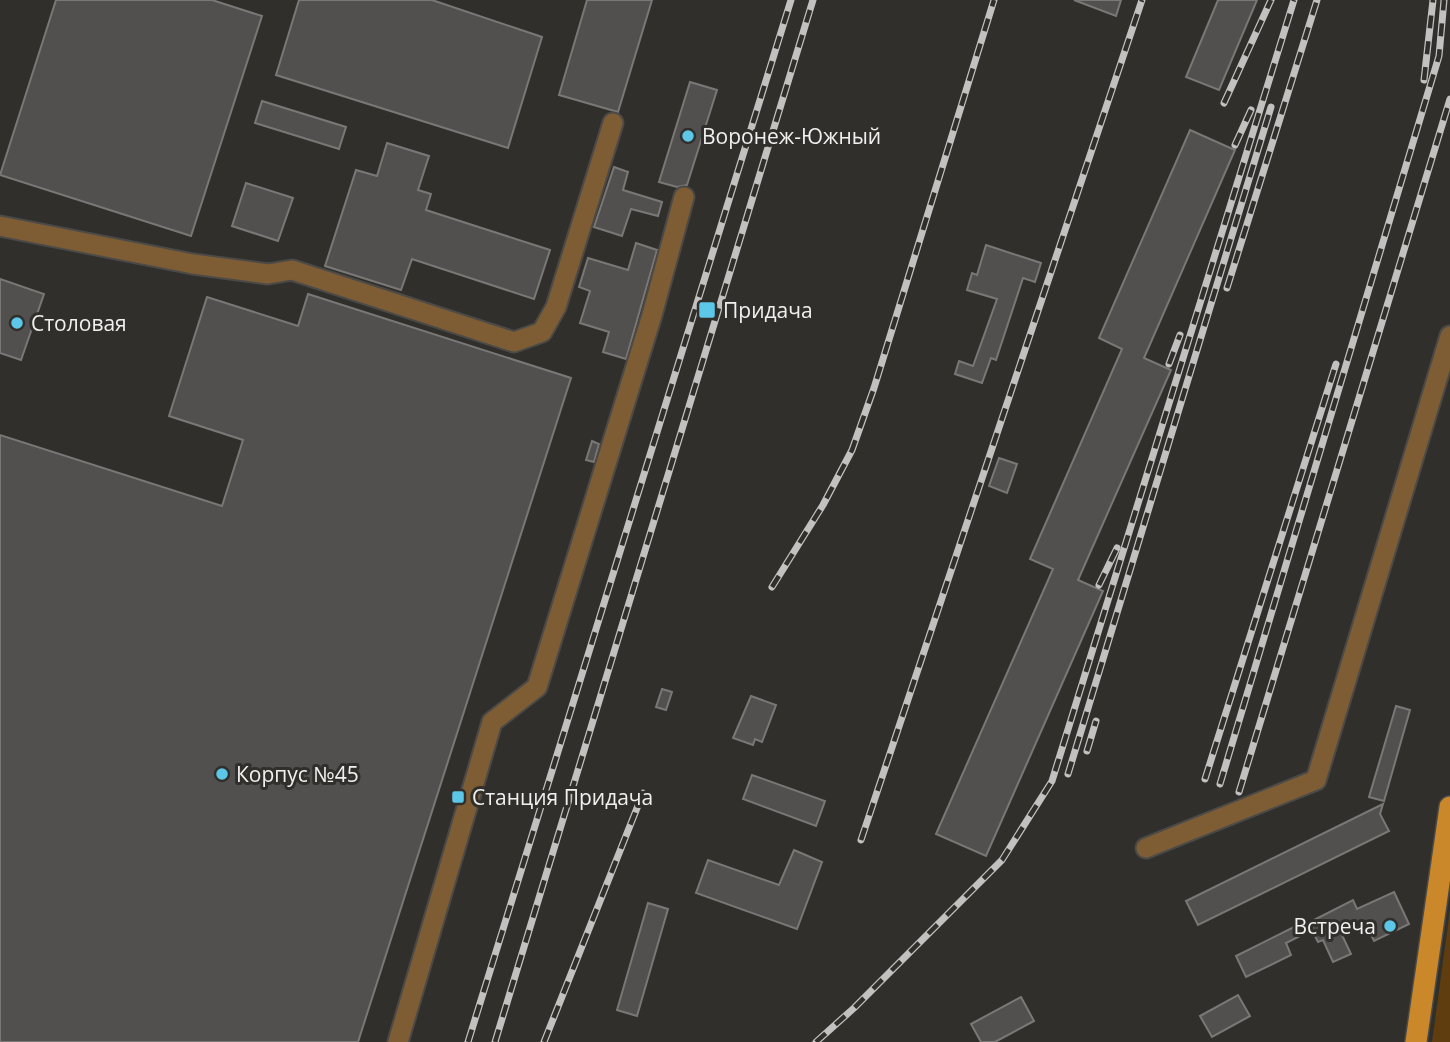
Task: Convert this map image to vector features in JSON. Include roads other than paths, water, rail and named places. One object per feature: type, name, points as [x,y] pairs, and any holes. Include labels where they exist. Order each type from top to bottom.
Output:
[{"type":"main road","points":[[1416,1042],[1449,816]]},
{"type":"street","points":[[0,226],[193,264],[268,274],[292,270],[514,342],[542,332],[556,307],[613,123]]},
{"type":"street","points":[[398,1042],[492,722],[537,687],[652,315],[684,197]]},
{"type":"street","points":[[1146,848],[1316,780],[1450,336]]},
{"type":"railway","points":[[468,1042],[791,0]]},
{"type":"railway","points":[[495,1042],[813,0]]},
{"type":"railway","points":[[772,587],[823,505],[852,450],[874,388],[994,0]]},
{"type":"railway","points":[[861,840],[1142,0]]},
{"type":"railway","points":[[1224,103],[1271,0]]},
{"type":"railway","points":[[816,1042],[854,1008],[1002,860],[1052,781],[1294,0]]},
{"type":"railway","points":[[1227,288],[1317,0]]},
{"type":"railway","points":[[1424,80],[1433,0]]},
{"type":"railway","points":[[1220,784],[1439,56],[1444,0]]},
{"type":"railway","points":[[1239,792],[1450,99]]},
{"type":"railway","points":[[1068,774],[1271,107]]},
{"type":"railway","points":[[1235,145],[1251,110]]},
{"type":"railway","points":[[1169,364],[1180,335]]},
{"type":"railway","points":[[1205,779],[1336,364]]},
{"type":"railway","points":[[1099,585],[1117,548]]},
{"type":"railway","points":[[1087,751],[1096,721]]},
{"type":"railway","points":[[544,1042],[643,793]]},
{"type":"place","name":"Воронеж-Южный","points":[[688,136]]},
{"type":"place","name":"Придача","points":[[707,310]]},
{"type":"place","name":"Столовая","points":[[17,323]]},
{"type":"place","name":"Корпус №45","points":[[222,774]]},
{"type":"place","name":"Станция Придача","points":[[458,797]]},
{"type":"place","name":"Встреча","points":[[1390,926]]}]
